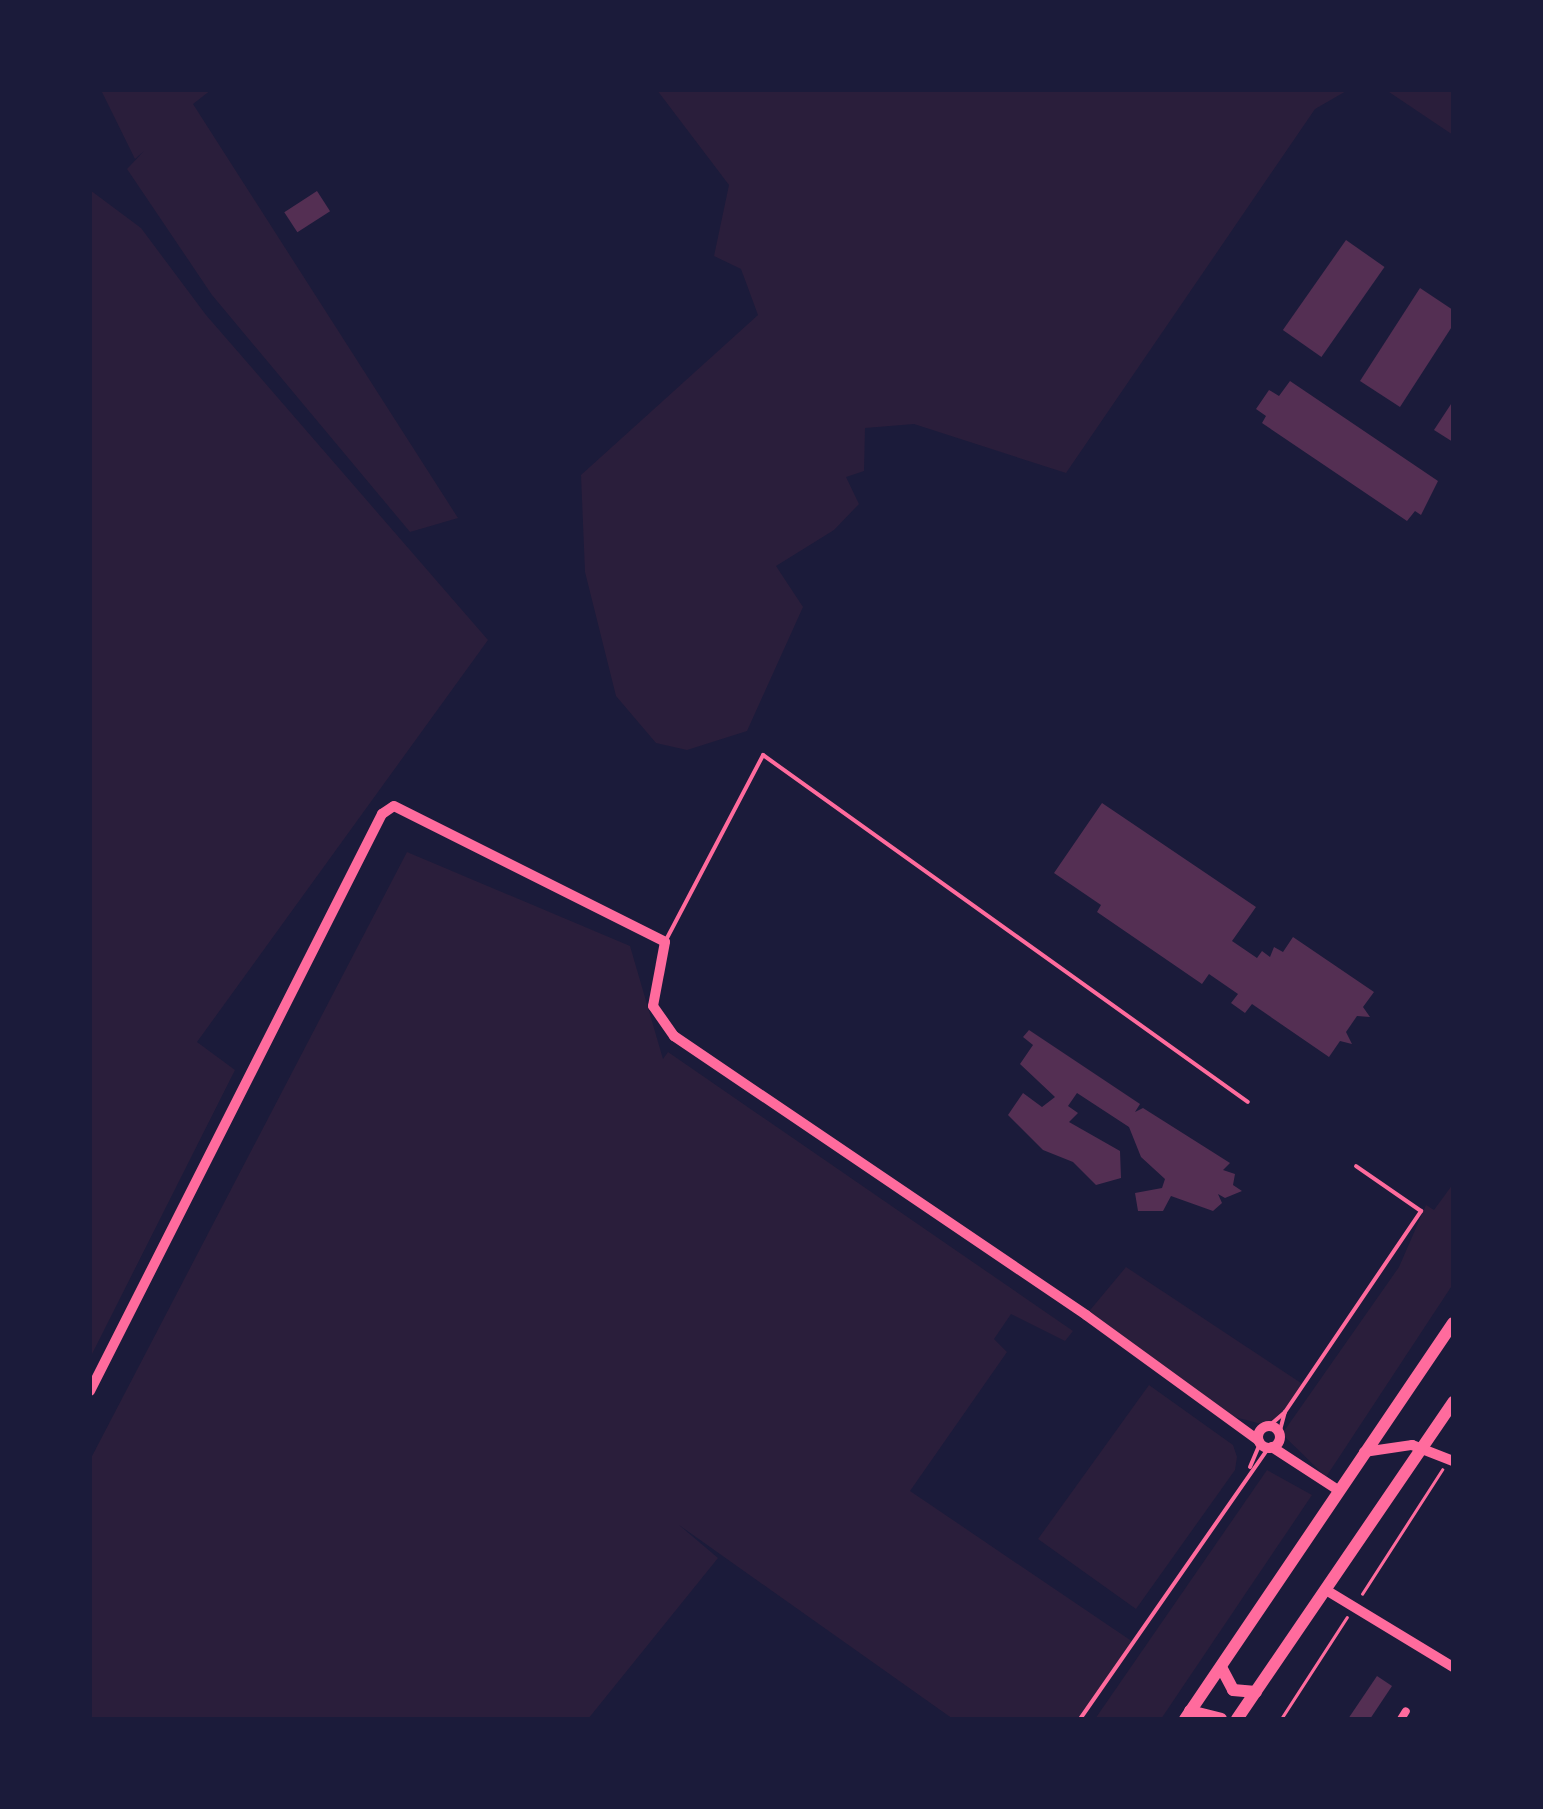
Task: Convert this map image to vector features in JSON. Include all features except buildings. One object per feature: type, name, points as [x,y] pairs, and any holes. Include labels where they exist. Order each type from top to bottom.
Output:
[{"type":"main road","points":[[1220,1719],[1188,1715],[1453,1323]]},
{"type":"main road","points":[[1237,1719],[1453,1402]]},
{"type":"main road","points":[[1221,1668],[1233,1690],[1256,1692]]},
{"type":"street","points":[[90,1391],[382,814],[402,807],[665,942],[653,1006],[674,1036],[1338,1490]]},
{"type":"street","points":[[1231,1416],[1266,1427]]},
{"type":"street","points":[[1266,1427],[1269,1442]]},
{"type":"street","points":[[1266,1427],[1269,1442]]},
{"type":"street","points":[[1364,1453],[1423,1447],[1451,1459]]},
{"type":"street","points":[[1326,1590],[1453,1667]]},
{"type":"lane","points":[[665,942],[762,755],[1248,1102]]},
{"type":"lane","points":[[1080,1719],[1421,1212],[1356,1166]]},
{"type":"lane","points":[[1266,1427],[1286,1412]]},
{"type":"lane","points":[[1249,1471],[1269,1442]]},
{"type":"path","points":[[1281,1719],[1451,1459]]},
{"type":"shaded area","points":[[101,90],[211,90],[193,104],[458,518],[410,532],[212,295],[127,169],[144,151],[135,159]]},
{"type":"shaded area","points":[[657,90],[1348,90],[1315,109],[1066,473],[914,424],[865,428],[864,471],[846,477],[859,504],[834,530],[776,566],[803,607],[747,731],[687,750],[656,743],[616,696],[585,572],[581,475],[758,315],[741,269],[714,256],[729,185]]},
{"type":"shaded area","points":[[1369,90],[1453,90],[1453,135],[1389,92]]},
{"type":"shaded area","points":[[90,190],[141,228],[206,315],[488,640],[197,1042],[235,1070],[90,1358]]},
{"type":"shaded area","points":[[407,852],[630,946],[663,1059],[668,1052],[1073,1331],[1065,1341],[1011,1314],[994,1339],[1007,1352],[910,1491],[1133,1642],[1080,1719],[953,1719],[679,1525],[718,1558],[588,1719],[90,1719],[90,1460]]},
{"type":"shaded area","points":[[1453,1184],[1453,1284],[1326,1477],[1282,1434],[1399,1267],[1426,1205],[1434,1210]]},
{"type":"shaded area","points":[[1126,1267],[1304,1385],[1285,1412],[1269,1426],[1231,1416],[1086,1315]]},
{"type":"shaded area","points":[[1149,1385],[1233,1445],[1237,1457],[1235,1470],[1136,1609],[1038,1539]]},
{"type":"shaded area","points":[[1267,1470],[1312,1495],[1161,1719],[1095,1719]]}]
